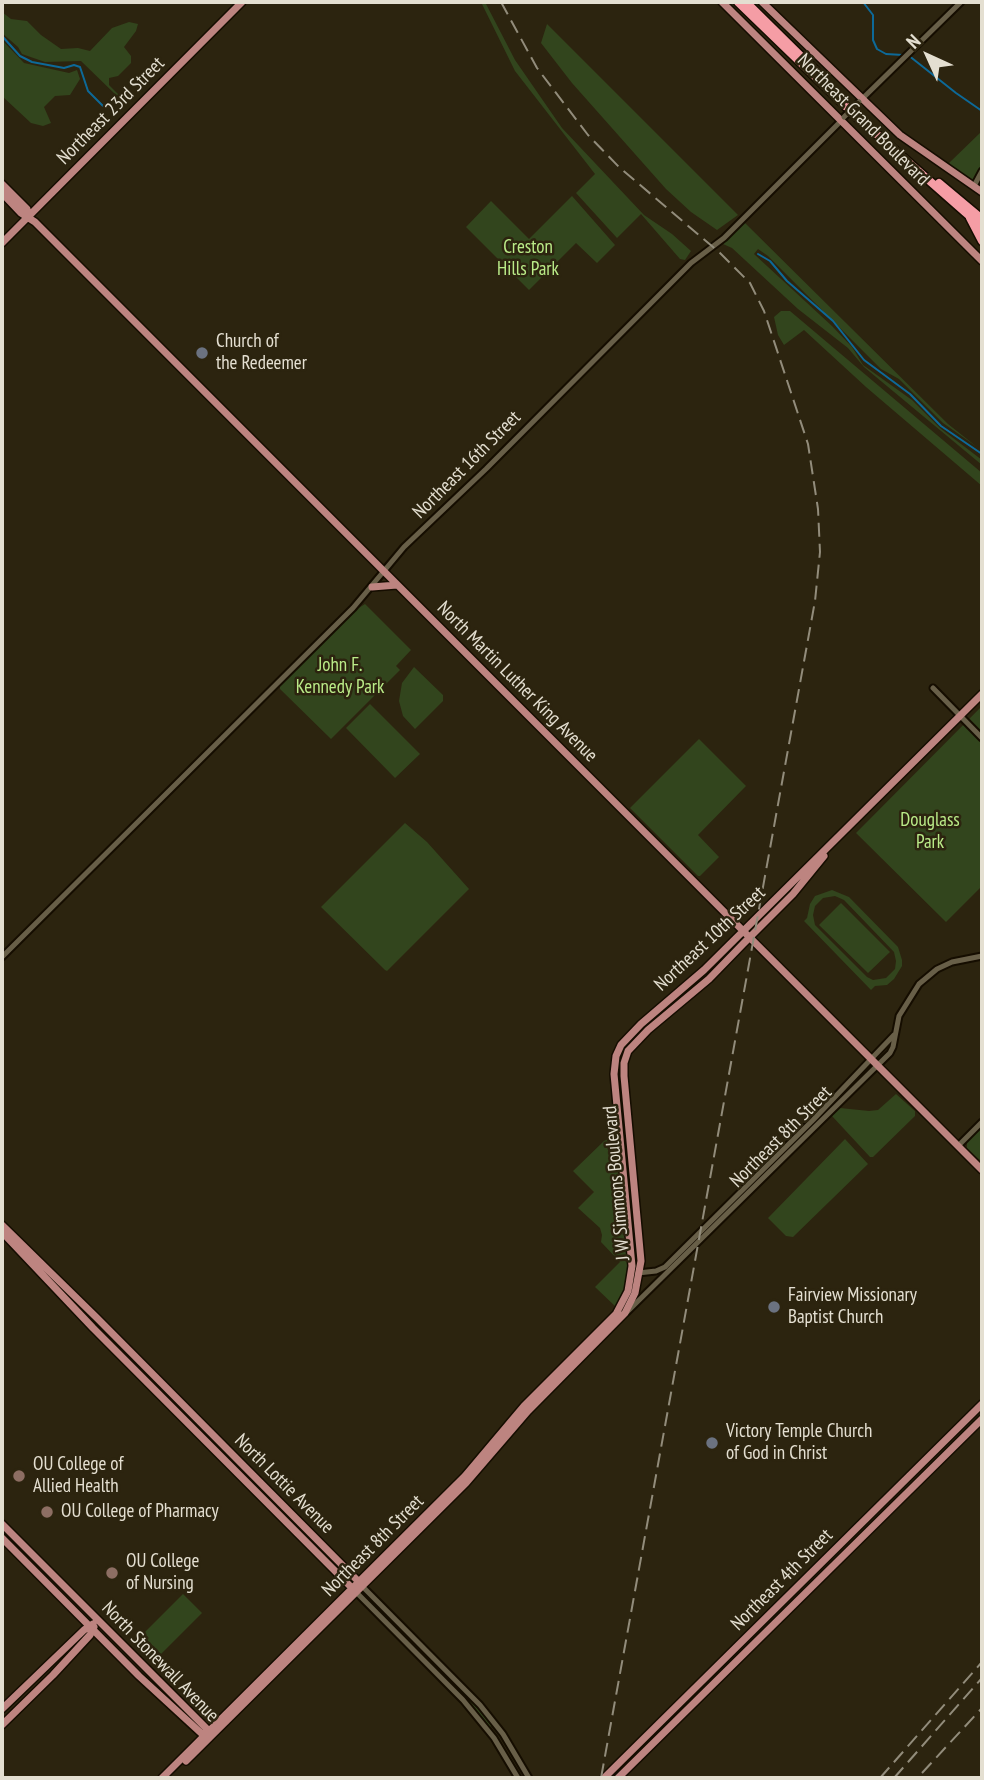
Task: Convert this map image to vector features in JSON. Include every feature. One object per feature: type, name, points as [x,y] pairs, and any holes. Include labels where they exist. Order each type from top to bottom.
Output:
[{"type":"highway","points":[[738,2],[857,117],[982,227]]},
{"type":"highway","points":[[746,2],[852,106],[982,219]]},
{"type":"highway","points":[[969,216],[982,241]]},
{"type":"main road","name":"Northeast 23rd Street","points":[[2,243],[242,2]]},
{"type":"main road","name":"Northeast Grand Boulevard","points":[[722,2],[843,119],[982,261]]},
{"type":"main road","name":"Northeast Grand Boulevard","points":[[762,2],[860,100],[900,135],[982,192]]},
{"type":"main road","name":"North Martin Luther King Avenue","points":[[2,184],[27,209],[29,216]]},
{"type":"main road","name":"North Martin Luther King Avenue","points":[[2,193],[21,213],[29,216],[982,1170]]},
{"type":"main road","points":[[372,587],[398,585]]},
{"type":"main road","name":"Northeast 10th Street","points":[[616,1056],[621,1045],[634,1030],[698,976],[982,694]]},
{"type":"main road","name":"Northeast 10th Street","points":[[624,1060],[635,1042],[709,979],[793,894],[829,848]]},
{"type":"main road","name":"J W Simmons Boulevard","points":[[603,1333],[622,1306],[631,1278],[632,1261],[615,1083],[616,1056]]},
{"type":"main road","name":"J W Simmons Boulevard","points":[[603,1333],[622,1317],[633,1300],[640,1272],[624,1060]]},
{"type":"main road","name":"North Lottie Avenue","points":[[3,1232],[97,1318],[361,1584]]},
{"type":"main road","name":"North Lottie Avenue","points":[[3,1232],[122,1357],[354,1591]]},
{"type":"main road","name":"Northeast 8th Street","points":[[162,1778],[466,1483],[534,1404],[603,1333]]},
{"type":"main road","name":"Northeast 4th Street","points":[[604,1778],[982,1404]]},
{"type":"main road","name":"Northeast 4th Street","points":[[618,1778],[982,1419]]},
{"type":"main road","points":[[884,1501],[892,1509]]},
{"type":"main road","name":"North Stonewall Avenue","points":[[2,1524],[208,1735]]},
{"type":"main road","name":"North Stonewall Avenue","points":[[2,1538],[139,1676],[208,1735]]},
{"type":"main road","points":[[839,1546],[846,1553]]},
{"type":"main road","points":[[2,1725],[53,1675],[98,1620]]},
{"type":"main road","points":[[2,1709],[91,1628]]},
{"type":"main road","name":"Northeast 8th Street","points":[[168,1778],[208,1735]]},
{"type":"street","name":"Northeast 16th Street","points":[[2,957],[353,608],[404,547],[478,478],[696,258],[724,238],[961,2]]},
{"type":"street","points":[[974,186],[982,171]]},
{"type":"street","points":[[933,688],[982,737]]},
{"type":"street","name":"Northeast 8th Street","points":[[631,1278],[640,1272],[654,1272],[665,1267],[875,1062],[892,1050],[899,1016],[908,999],[926,977],[956,960],[982,956]]},
{"type":"street","name":"Northeast 8th Street","points":[[622,1317],[875,1062]]},
{"type":"street","points":[[958,1146],[982,1122]]},
{"type":"street","name":"North Lottie Avenue","points":[[361,1584],[481,1705],[503,1734],[529,1778]]},
{"type":"street","name":"North Lottie Avenue","points":[[354,1591],[463,1700],[494,1738],[517,1778]]},
{"type":"green space","points":[[481,2],[485,2],[515,60],[562,128],[644,215],[691,251],[685,260],[680,259],[641,214],[617,238],[576,193],[595,174],[515,71]]},
{"type":"green space","points":[[2,12],[11,19],[27,21],[61,49],[78,48],[90,51],[112,28],[129,22],[138,24],[124,47],[131,56],[131,63],[118,76],[109,78],[109,85],[117,96],[81,61],[45,62],[22,54],[2,33]]},
{"type":"green space","points":[[547,24],[738,215],[717,230],[691,212],[666,189],[572,83],[541,43]]},
{"type":"green space","points":[[2,40],[24,63],[69,73],[77,70],[80,79],[70,95],[55,96],[44,107],[51,123],[43,126],[31,123],[2,96]]},
{"type":"green space","points":[[982,131],[982,188],[948,164]]},
{"type":"green space","name":"Creston Hills Park","points":[[572,196],[615,245],[597,263],[576,243],[529,290],[466,227],[491,201],[529,239]]},
{"type":"green space","points":[[743,221],[948,424],[977,447],[943,423],[899,379],[881,369],[768,256],[758,249],[754,254],[832,326],[852,347],[863,365],[912,400],[940,428],[982,460],[982,465],[864,367],[848,348],[798,309],[732,248],[723,244]]},
{"type":"green space","points":[[781,311],[790,311],[982,473],[982,486],[804,330],[784,345],[778,335],[774,317]]},
{"type":"green space","name":"John F. Kennedy Park","points":[[365,604],[411,650],[396,666],[400,670],[331,739],[280,686],[354,611]]},
{"type":"green space","points":[[414,667],[443,695],[443,701],[415,729],[403,716],[399,701],[402,683]]},
{"type":"green space","points":[[370,704],[420,754],[395,778],[346,728]]},
{"type":"green space","name":"Douglass Park","points":[[982,706],[982,886],[946,922],[856,833]]},
{"type":"green space","points":[[699,739],[746,786],[698,835],[719,857],[698,876],[630,808]]},
{"type":"green space","points":[[405,823],[427,842],[469,889],[387,971],[321,907]]},
{"type":"green space","points":[[832,890],[849,897],[898,947],[902,966],[894,979],[887,985],[875,986],[871,990],[804,921],[815,896]],"holes":[[[835,896],[844,900],[894,952],[895,969],[886,978],[873,980],[867,977],[815,925],[815,906],[823,898]]]},
{"type":"green space","points":[[841,903],[890,952],[868,973],[819,925]]},
{"type":"green space","points":[[896,1094],[915,1111],[915,1116],[870,1157],[832,1116],[840,1108],[878,1110]]},
{"type":"green space","points":[[982,1126],[982,1162],[967,1148],[967,1141]]},
{"type":"green space","points":[[617,1138],[629,1260],[629,1280],[617,1308],[595,1287],[620,1262],[601,1242],[600,1228],[578,1208],[594,1192],[573,1171],[604,1141]]},
{"type":"green space","points":[[845,1139],[868,1164],[793,1237],[786,1236],[768,1218]]},
{"type":"green space","points":[[59,1284],[292,1519],[290,1521],[90,1323],[57,1285]]},
{"type":"green space","points":[[183,1594],[202,1613],[161,1654],[142,1635]]},
{"type":"green space","points":[[365,1594],[406,1631],[493,1726],[487,1727],[363,1596]]},
{"type":"waterway","points":[[863,2],[873,15],[873,40],[877,49],[886,54],[903,55]]},
{"type":"waterway","points":[[2,36],[20,56],[32,62],[64,68],[74,65],[80,67],[88,91],[103,106]]},
{"type":"waterway","points":[[908,55],[982,111]]},
{"type":"waterway","points":[[758,254],[770,261],[787,281],[833,321],[864,360],[910,394],[941,426],[982,454]]},
{"type":"railway","points":[[501,2],[537,68],[588,135],[619,167],[720,253],[750,283],[764,311],[808,444],[818,509],[820,552],[815,601],[601,1778]]},
{"type":"railway","points":[[880,1778],[982,1662]]},
{"type":"railway","points":[[894,1778],[982,1678]]},
{"type":"railway","points":[[922,1773],[982,1708]]},
{"type":"place","name":"Church of the Redeemer","points":[[202,353]]},
{"type":"place","name":"Fairview Missionary Baptist Church","points":[[774,1307]]},
{"type":"place","name":"Victory Temple Church of God in Christ","points":[[712,1443]]},
{"type":"place","name":"OU College of Allied Health","points":[[19,1476]]},
{"type":"place","name":"OU College of Pharmacy","points":[[47,1512]]},
{"type":"place","name":"OU College of Nursing","points":[[112,1573]]}]
